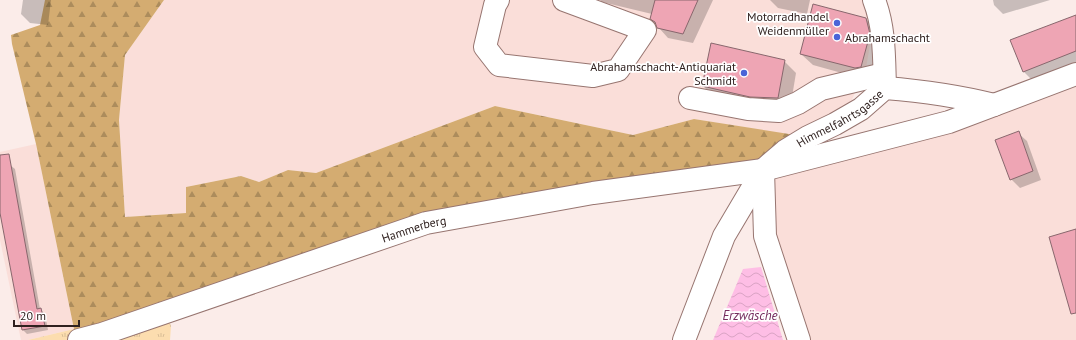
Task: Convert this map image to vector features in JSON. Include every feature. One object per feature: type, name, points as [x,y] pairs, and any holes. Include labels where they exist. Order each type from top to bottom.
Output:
[{"type":"street","points":[[498,0],[495,5],[485,48],[499,65],[593,76],[618,70],[645,30],[564,0]]},
{"type":"street","points":[[690,98],[748,109],[779,111],[798,104],[821,89],[884,81],[882,35],[874,0]]},
{"type":"street","name":"Himmelfahrtsgasse","points":[[762,170],[949,122],[1076,74]]},
{"type":"street","name":"Himmelfahrtsgasse","points":[[684,340],[724,236],[762,170],[785,151],[861,109],[884,81],[919,91],[965,98],[994,105]]},
{"type":"street","points":[[762,170],[765,236],[799,340]]},
{"type":"street","name":"Hammerberg","points":[[78,340],[102,334],[426,223],[593,193],[762,170]]},
{"type":"shaded area","points":[[164,0],[866,0],[874,22],[866,68],[850,104],[791,135],[694,119],[633,135],[495,106],[316,173],[288,170],[259,182],[241,176],[186,187],[186,213],[125,217],[119,120],[125,55]]},
{"type":"shaded area","points":[[1076,74],[1076,340],[799,340],[765,236],[763,170]]},
{"type":"shaded area","points":[[36,144],[74,329],[28,340],[21,340],[0,240],[0,152]]},
{"type":"green space","points":[[45,0],[164,0],[125,55],[119,120],[125,217],[186,213],[186,187],[241,176],[259,182],[288,170],[316,173],[495,106],[633,135],[694,119],[808,137],[763,170],[426,223],[102,334],[74,329],[36,144],[11,35],[40,25]]},
{"type":"green space","points":[[166,312],[171,326],[170,340],[28,340],[74,329],[102,334]]},
{"type":"water","name":"Erzwäsche","points":[[761,267],[783,340],[713,340],[743,269]]},
{"type":"building","points":[[655,0],[698,0],[683,34],[657,28],[655,22],[650,19]]},
{"type":"building","name":"Abrahamschacht","points":[[813,4],[866,18],[870,34],[861,67],[855,68],[800,54]]},
{"type":"building","points":[[1076,15],[1076,51],[1023,72],[1010,40]]},
{"type":"building","name":"Abrahamschacht-Antiquariat Schmidt","points":[[711,43],[785,60],[778,98],[750,97],[702,86]]},
{"type":"building","points":[[1019,131],[1033,171],[1010,180],[995,140]]},
{"type":"building","points":[[9,154],[37,309],[41,308],[45,326],[22,330],[0,213],[0,155]]},
{"type":"building","points":[[1076,229],[1076,313],[1071,314],[1049,237]]},
{"type":"place","name":"Motorradhandel Weidenmüller","points":[[837,23]]},
{"type":"place","name":"Abrahamschacht","points":[[837,37]]},
{"type":"place","name":"Abrahamschacht-Antiquariat Schmidt","points":[[744,73]]}]
